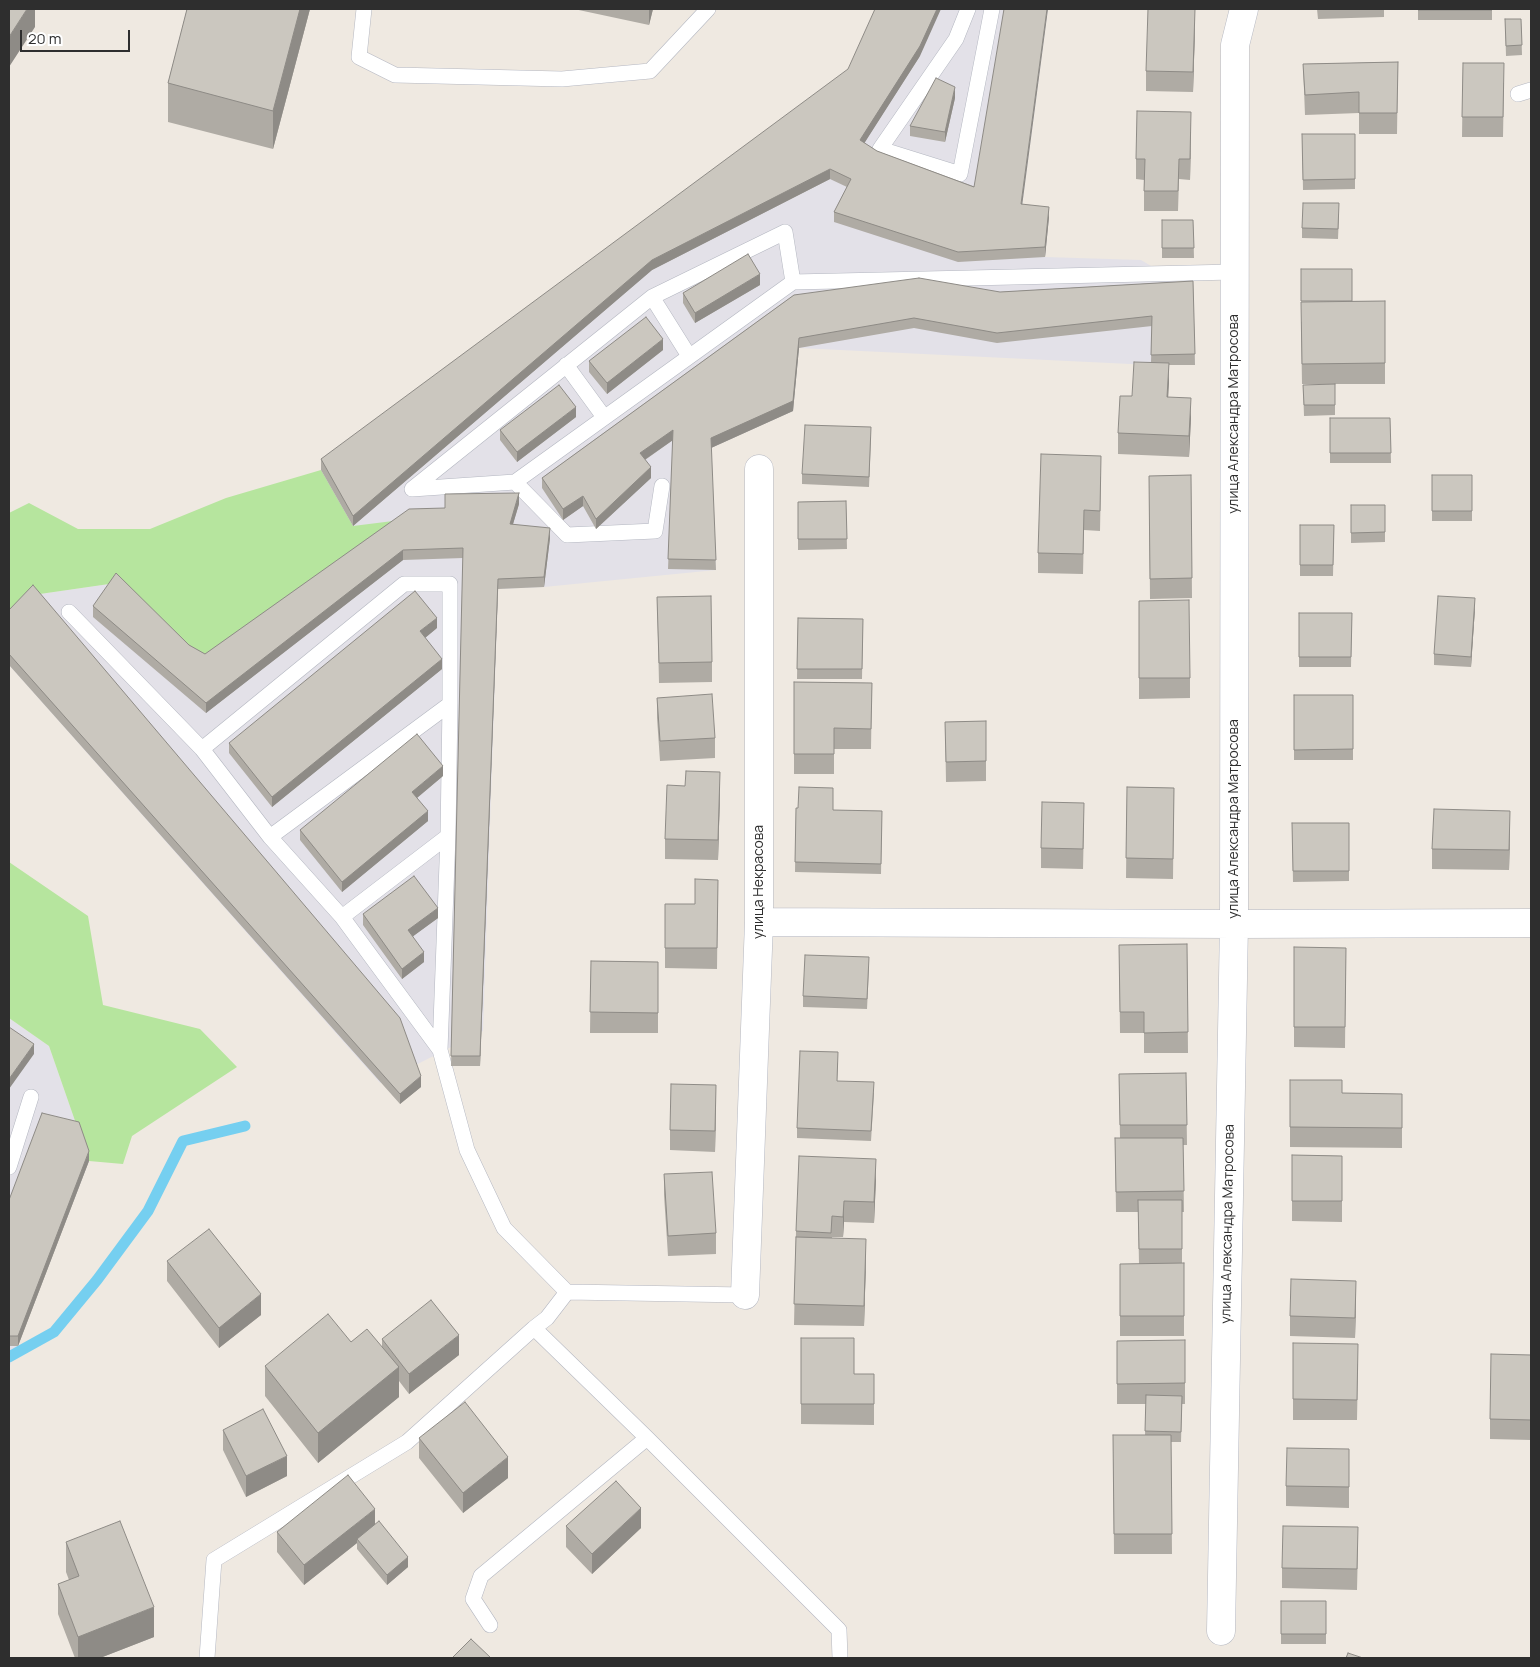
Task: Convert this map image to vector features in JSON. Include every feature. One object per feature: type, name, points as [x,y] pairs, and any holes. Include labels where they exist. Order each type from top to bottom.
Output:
[{"type":"street","name":"улица Александра Матросова","points":[[1221,1631],[1234,924],[1235,45],[1244,9]]},
{"type":"street","name":"улица Некрасова","points":[[746,1295],[759,922],[759,470]]},
{"type":"street","points":[[759,922],[1531,923]]},
{"type":"lane","points":[[364,9],[358,57],[395,75],[562,79],[650,71],[708,9]]},
{"type":"lane","points":[[968,9],[956,39],[880,149],[960,174],[992,9]]},
{"type":"lane","points":[[793,282],[785,232],[652,297],[412,489],[514,482],[793,282],[1234,272]]},
{"type":"lane","points":[[652,297],[689,356]]},
{"type":"lane","points":[[566,365],[604,417]]},
{"type":"lane","points":[[514,482],[567,535],[655,531],[662,486]]},
{"type":"lane","points":[[202,749],[404,584],[450,584],[448,836],[440,1050],[467,1150],[504,1228],[567,1292],[746,1295]]},
{"type":"lane","points":[[69,612],[202,749],[270,837],[342,917],[440,1050]]},
{"type":"lane","points":[[270,837],[450,704]]},
{"type":"lane","points":[[342,917],[448,836]]},
{"type":"lane","points":[[9,1167],[31,1097]]},
{"type":"lane","points":[[207,1658],[214,1560],[407,1442],[547,1318],[567,1292]]},
{"type":"lane","points":[[534,1328],[839,1630],[840,1658]]},
{"type":"lane","points":[[490,1626],[473,1599],[481,1576],[647,1438]]},
{"type":"shaded area","points":[[879,9],[1048,9],[1021,214],[1049,217],[1045,257],[1141,260],[1193,291],[1195,365],[1151,365],[799,348],[793,411],[711,448],[716,570],[544,587],[498,589],[483,1031],[380,1083],[9,665],[9,620],[33,595],[116,583],[321,470],[848,79]]},
{"type":"shaded area","points":[[9,1018],[49,1046],[89,1161],[9,1368]]},
{"type":"green space","points":[[321,470],[353,526],[409,519],[205,665],[116,583],[33,595],[9,620],[9,513],[29,503],[78,529],[150,529],[226,498]]},
{"type":"green space","points":[[9,862],[88,916],[103,1005],[200,1029],[237,1067],[132,1136],[123,1164],[89,1161],[49,1046],[9,1018]]},
{"type":"building","points":[[9,9],[27,9],[9,37]]},
{"type":"building","points":[[187,9],[300,9],[273,111],[168,83]]},
{"type":"building","points":[[875,9],[937,9],[920,46],[860,140],[877,151],[974,187],[1004,9],[1047,9],[1021,204],[1049,207],[1045,247],[958,252],[834,212],[851,179],[830,169],[652,260],[353,516],[321,459],[848,69]]},
{"type":"building","points":[[1148,9],[1195,9],[1193,72],[1146,71]]},
{"type":"building","points":[[1492,9],[1492,10],[1418,10]]},
{"type":"building","points":[[1505,19],[1521,19],[1522,45],[1506,46]]},
{"type":"building","points":[[1398,62],[1397,113],[1359,113],[1359,92],[1305,95],[1303,64]]},
{"type":"building","points":[[1463,63],[1504,63],[1503,117],[1462,117]]},
{"type":"building","points":[[936,78],[955,87],[945,132],[910,126]]},
{"type":"building","points":[[1137,111],[1191,112],[1190,159],[1179,159],[1178,191],[1144,191],[1145,159],[1136,159]]},
{"type":"building","points":[[1302,134],[1355,134],[1355,179],[1303,180]]},
{"type":"building","points":[[1303,203],[1339,203],[1338,229],[1302,228]]},
{"type":"building","points":[[1162,220],[1193,220],[1194,248],[1162,248]]},
{"type":"building","points":[[748,254],[760,274],[695,313],[683,293]]},
{"type":"building","points":[[1301,269],[1352,269],[1352,301],[1301,301]]},
{"type":"building","points":[[919,278],[1000,292],[1193,281],[1195,354],[1151,355],[1152,316],[997,333],[914,318],[799,338],[793,401],[711,438],[716,560],[668,559],[673,430],[640,453],[651,467],[596,519],[583,496],[563,509],[542,478],[794,295]]},
{"type":"building","points":[[1385,301],[1385,363],[1302,364],[1301,302]]},
{"type":"building","points":[[646,317],[663,339],[607,383],[589,361]]},
{"type":"building","points":[[1134,362],[1169,363],[1167,397],[1191,398],[1189,436],[1118,433],[1120,396],[1132,396]]},
{"type":"building","points":[[1335,384],[1335,405],[1304,405],[1303,385]]},
{"type":"building","points":[[559,385],[576,407],[517,452],[500,430]]},
{"type":"building","points":[[1330,418],[1390,418],[1391,453],[1330,453]]},
{"type":"building","points":[[805,425],[871,427],[869,477],[802,474]]},
{"type":"building","points":[[1041,454],[1101,456],[1100,511],[1084,510],[1083,554],[1038,553]]},
{"type":"building","points":[[1191,475],[1192,578],[1150,579],[1149,476]]},
{"type":"building","points":[[1432,475],[1472,475],[1472,511],[1432,511]]},
{"type":"building","points":[[519,493],[510,524],[550,528],[544,577],[498,579],[480,1056],[451,1056],[463,548],[403,550],[206,703],[93,606],[116,573],[189,645],[205,654],[409,509],[445,508],[445,494]]},
{"type":"building","points":[[846,501],[847,539],[798,539],[798,502]]},
{"type":"building","points":[[1351,505],[1385,505],[1385,532],[1351,533]]},
{"type":"building","points":[[1300,525],[1334,525],[1333,565],[1300,565]]},
{"type":"building","points":[[33,585],[400,1018],[421,1076],[400,1094],[9,654],[9,610]]},
{"type":"building","points":[[415,591],[437,618],[420,631],[442,659],[272,797],[229,743]]},
{"type":"building","points":[[711,596],[712,662],[659,663],[657,597]]},
{"type":"building","points":[[1438,596],[1475,598],[1471,657],[1434,654]]},
{"type":"building","points":[[1189,600],[1190,678],[1139,678],[1139,601]]},
{"type":"building","points":[[1299,613],[1352,613],[1351,657],[1299,657]]},
{"type":"building","points":[[798,618],[863,619],[862,669],[797,669]]},
{"type":"building","points":[[794,682],[872,683],[871,729],[834,728],[834,754],[794,754]]},
{"type":"building","points":[[712,694],[715,738],[660,741],[657,698]]},
{"type":"building","points":[[1294,695],[1353,695],[1353,749],[1294,750]]},
{"type":"building","points":[[986,721],[986,761],[946,762],[945,722]]},
{"type":"building","points":[[417,734],[443,766],[412,792],[428,811],[342,882],[300,830]]},
{"type":"building","points":[[686,771],[720,772],[718,840],[665,839],[667,785],[685,786]]},
{"type":"building","points":[[799,787],[833,788],[833,810],[882,811],[881,864],[795,862],[796,808],[798,808]]},
{"type":"building","points":[[1127,787],[1174,788],[1173,859],[1126,858]]},
{"type":"building","points":[[1042,802],[1084,803],[1083,849],[1041,848]]},
{"type":"building","points":[[1434,809],[1510,811],[1509,850],[1432,849]]},
{"type":"building","points":[[1292,823],[1349,823],[1349,871],[1293,871]]},
{"type":"building","points":[[414,876],[438,908],[408,930],[424,952],[402,969],[363,914]]},
{"type":"building","points":[[695,879],[718,880],[717,948],[665,948],[665,904],[695,904]]},
{"type":"building","points":[[1187,944],[1188,1032],[1144,1033],[1144,1012],[1120,1012],[1119,945]]},
{"type":"building","points":[[1294,947],[1346,948],[1345,1027],[1294,1027]]},
{"type":"building","points":[[805,955],[869,957],[867,999],[803,996]]},
{"type":"building","points":[[591,961],[658,962],[658,1013],[590,1012]]},
{"type":"building","points":[[9,1027],[34,1044],[9,1079]]},
{"type":"building","points":[[800,1051],[838,1052],[837,1081],[874,1082],[871,1131],[797,1128]]},
{"type":"building","points":[[1186,1073],[1187,1125],[1120,1125],[1119,1074]]},
{"type":"building","points":[[1290,1080],[1342,1080],[1342,1093],[1402,1094],[1402,1128],[1290,1127]]},
{"type":"building","points":[[671,1084],[716,1085],[715,1131],[670,1130]]},
{"type":"building","points":[[42,1113],[79,1122],[89,1151],[18,1336],[9,1336],[9,1200]]},
{"type":"building","points":[[1115,1138],[1183,1138],[1184,1191],[1116,1192]]},
{"type":"building","points":[[1292,1155],[1342,1156],[1342,1201],[1292,1201]]},
{"type":"building","points":[[799,1156],[876,1159],[874,1202],[844,1201],[843,1217],[832,1216],[831,1233],[796,1231]]},
{"type":"building","points":[[712,1172],[716,1233],[668,1236],[664,1174]]},
{"type":"building","points":[[1138,1200],[1182,1200],[1182,1249],[1139,1249]]},
{"type":"building","points":[[209,1229],[261,1294],[219,1328],[167,1261]]},
{"type":"building","points":[[796,1237],[866,1239],[864,1306],[794,1304]]},
{"type":"building","points":[[1184,1263],[1184,1316],[1120,1316],[1120,1264]]},
{"type":"building","points":[[1291,1279],[1356,1281],[1355,1318],[1290,1316]]},
{"type":"building","points":[[431,1300],[459,1335],[409,1374],[382,1339]]},
{"type":"building","points":[[328,1314],[351,1342],[367,1329],[399,1367],[318,1433],[265,1366]]},
{"type":"building","points":[[801,1338],[854,1338],[854,1374],[874,1374],[874,1404],[801,1404]]},
{"type":"building","points":[[1185,1340],[1185,1383],[1117,1384],[1117,1341]]},
{"type":"building","points":[[1293,1343],[1358,1344],[1357,1400],[1293,1399]]},
{"type":"building","points":[[1491,1354],[1531,1355],[1531,1420],[1490,1419]]},
{"type":"building","points":[[1146,1395],[1182,1396],[1181,1432],[1145,1431]]},
{"type":"building","points":[[465,1402],[508,1457],[463,1493],[419,1438]]},
{"type":"building","points":[[263,1409],[287,1456],[246,1476],[223,1430]]},
{"type":"building","points":[[1113,1435],[1171,1435],[1172,1534],[1114,1534]]},
{"type":"building","points":[[1287,1448],[1349,1449],[1349,1487],[1286,1486]]},
{"type":"building","points":[[348,1475],[375,1509],[304,1565],[277,1532]]},
{"type":"building","points":[[616,1481],[641,1508],[592,1554],[566,1526]]},
{"type":"building","points":[[120,1521],[154,1607],[78,1637],[58,1584],[79,1576],[66,1542]]},
{"type":"building","points":[[379,1521],[408,1557],[387,1575],[357,1539]]},
{"type":"building","points":[[1283,1526],[1358,1527],[1357,1569],[1282,1568]]},
{"type":"building","points":[[1281,1601],[1326,1601],[1326,1634],[1281,1634]]},
{"type":"building","points":[[471,1639],[491,1658],[452,1658]]},
{"type":"building","points":[[1348,1653],[1363,1658],[1346,1658]]},
{"type":"waterway","points":[[9,1357],[54,1332],[97,1280],[148,1211],[183,1141],[245,1126]]}]
